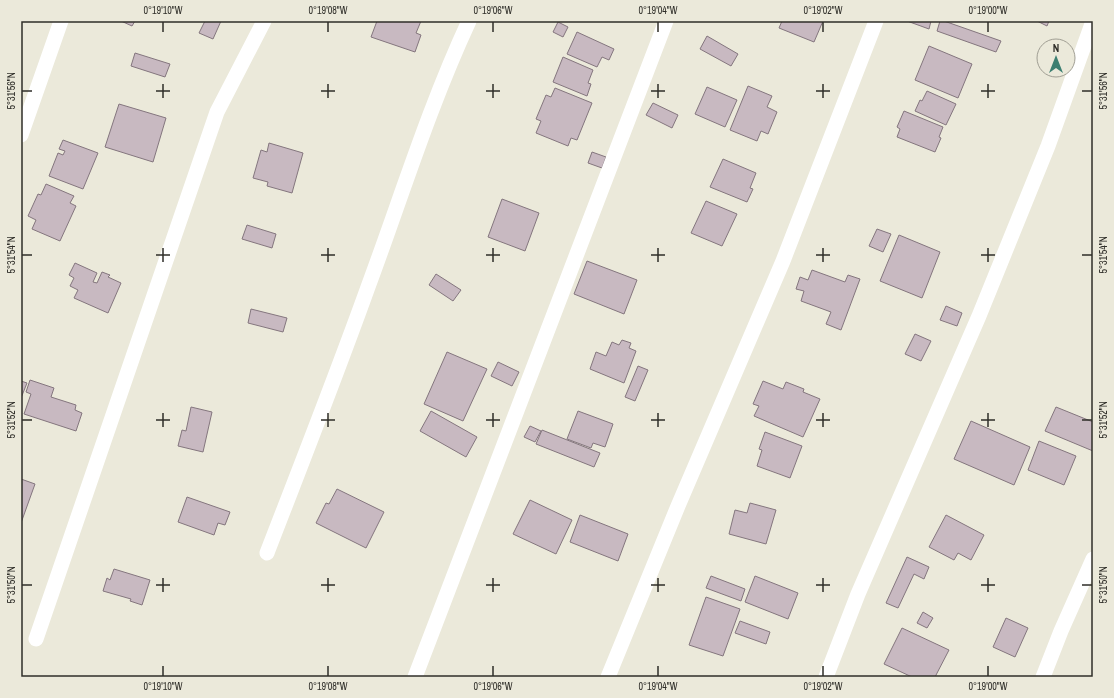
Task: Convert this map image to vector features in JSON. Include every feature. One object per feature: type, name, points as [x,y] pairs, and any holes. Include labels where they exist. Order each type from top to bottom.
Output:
[{"type":"street","points":[[21,135],[61,21]]},
{"type":"street","points":[[36,639],[217,112],[264,21]]},
{"type":"street","points":[[268,553],[368,289],[429,119],[457,46],[469,21]]},
{"type":"street","points":[[415,677],[666,21]]},
{"type":"street","points":[[608,677],[675,513],[783,261],[876,21]]},
{"type":"street","points":[[826,677],[858,594],[988,294],[1048,146],[1093,21]]},
{"type":"street","points":[[1043,677],[1093,559]]},
{"type":"building","points":[[121,21],[135,21],[132,26]]},
{"type":"building","points":[[205,21],[221,21],[213,39],[199,33]]},
{"type":"building","points":[[377,21],[421,21],[416,33],[421,35],[415,52],[371,37]]},
{"type":"building","points":[[782,21],[823,21],[814,42],[779,28]]},
{"type":"building","points":[[907,21],[931,21],[929,29]]},
{"type":"building","points":[[940,21],[944,21],[1001,41],[996,52],[937,31]]},
{"type":"building","points":[[1037,21],[1049,21],[1047,26]]},
{"type":"building","points":[[558,22],[568,27],[563,37],[553,32]]},
{"type":"building","points":[[577,32],[614,49],[609,60],[602,57],[597,67],[567,54]]},
{"type":"building","points":[[707,36],[738,54],[731,66],[700,49]]},
{"type":"building","points":[[929,46],[972,64],[958,98],[915,80]]},
{"type":"building","points":[[135,53],[170,64],[165,77],[131,66]]},
{"type":"building","points":[[563,57],[593,70],[588,83],[591,84],[587,96],[553,82]]},
{"type":"building","points":[[748,86],[772,96],[767,107],[777,112],[768,134],[761,131],[757,141],[730,130]]},
{"type":"building","points":[[707,87],[737,100],[725,127],[695,114]]},
{"type":"building","points":[[555,88],[592,103],[577,140],[571,138],[568,146],[536,133],[541,121],[536,119],[546,95],[551,97]]},
{"type":"building","points":[[927,91],[956,104],[946,125],[915,111],[920,100],[922,101]]},
{"type":"building","points":[[653,103],[678,115],[672,128],[646,115]]},
{"type":"building","points":[[119,104],[166,118],[153,162],[105,147]]},
{"type":"building","points":[[904,111],[943,127],[939,137],[941,138],[935,152],[897,137],[900,129],[897,127]]},
{"type":"building","points":[[63,140],[98,153],[83,189],[49,176],[58,153],[63,155],[65,151],[59,149]]},
{"type":"building","points":[[269,143],[303,153],[292,193],[267,186],[268,182],[253,178],[261,150],[267,152]]},
{"type":"building","points":[[592,152],[606,157],[602,168],[588,163]]},
{"type":"building","points":[[723,159],[756,173],[750,188],[753,189],[747,202],[710,187]]},
{"type":"building","points":[[46,184],[74,196],[70,203],[76,206],[60,241],[32,229],[36,220],[28,216],[38,194],[41,195]]},
{"type":"building","points":[[502,199],[539,213],[525,251],[488,237]]},
{"type":"building","points":[[706,201],[737,214],[722,246],[691,233]]},
{"type":"building","points":[[247,225],[276,234],[272,248],[242,239]]},
{"type":"building","points":[[877,229],[891,234],[883,252],[869,246]]},
{"type":"building","points":[[899,235],[940,252],[922,298],[880,281]]},
{"type":"building","points":[[587,261],[637,280],[624,314],[574,294]]},
{"type":"building","points":[[75,263],[97,273],[93,282],[97,283],[102,272],[110,275],[108,277],[121,283],[108,313],[74,298],[78,290],[70,286],[74,278],[69,275]]},
{"type":"building","points":[[812,270],[845,282],[848,275],[860,279],[841,330],[826,324],[831,312],[801,301],[804,291],[796,289],[800,277],[808,280]]},
{"type":"building","points":[[436,274],[461,290],[453,301],[429,285]]},
{"type":"building","points":[[946,306],[962,313],[957,326],[940,320]]},
{"type":"building","points":[[251,309],[287,318],[283,332],[248,323]]},
{"type":"building","points":[[915,334],[931,341],[921,361],[905,354]]},
{"type":"building","points":[[622,340],[631,343],[629,348],[636,351],[624,383],[590,369],[596,352],[606,356],[612,342],[619,345]]},
{"type":"building","points":[[447,352],[487,369],[463,421],[424,404]]},
{"type":"building","points":[[498,362],[519,372],[512,386],[491,376]]},
{"type":"building","points":[[638,366],[648,370],[635,401],[625,397]]},
{"type":"building","points":[[30,380],[54,388],[51,397],[76,405],[75,410],[82,413],[76,431],[24,414],[31,394],[26,392]]},
{"type":"building","points":[[21,381],[27,383],[21,398]]},
{"type":"building","points":[[763,381],[783,389],[786,382],[804,389],[803,392],[820,399],[803,437],[754,416],[759,406],[753,404]]},
{"type":"building","points":[[191,407],[212,412],[203,452],[178,446],[182,430],[186,431]]},
{"type":"building","points":[[1056,407],[1093,422],[1093,451],[1045,431]]},
{"type":"building","points":[[431,411],[477,437],[466,457],[420,431]]},
{"type":"building","points":[[578,411],[613,424],[605,447],[593,443],[591,448],[567,439]]},
{"type":"building","points":[[971,421],[1030,447],[1014,485],[954,459]]},
{"type":"building","points":[[530,426],[541,431],[535,442],[524,437]]},
{"type":"building","points":[[542,430],[600,453],[594,467],[536,444]]},
{"type":"building","points":[[765,432],[802,446],[790,478],[757,466],[762,450],[759,449]]},
{"type":"building","points":[[1039,441],[1076,456],[1064,485],[1028,470]]},
{"type":"building","points":[[21,479],[35,484],[21,523]]},
{"type":"building","points":[[337,489],[384,512],[366,548],[316,523],[326,503],[329,504]]},
{"type":"building","points":[[187,497],[230,512],[225,525],[218,523],[214,535],[178,522]]},
{"type":"building","points":[[530,500],[572,520],[556,554],[513,534]]},
{"type":"building","points":[[750,503],[776,510],[766,544],[729,534],[735,510],[747,513]]},
{"type":"building","points":[[580,515],[628,534],[618,561],[570,542]]},
{"type":"building","points":[[946,515],[984,535],[971,560],[958,553],[954,560],[929,547]]},
{"type":"building","points":[[907,557],[929,567],[924,579],[914,574],[898,608],[886,603]]},
{"type":"building","points":[[114,569],[150,580],[142,605],[130,601],[131,599],[103,591],[107,578],[110,580]]},
{"type":"building","points":[[711,576],[745,589],[741,601],[706,588]]},
{"type":"building","points":[[755,576],[798,593],[788,619],[745,602]]},
{"type":"building","points":[[706,597],[740,609],[723,656],[689,645]]},
{"type":"building","points":[[923,612],[933,618],[927,628],[917,623]]},
{"type":"building","points":[[1006,618],[1028,628],[1015,657],[993,647]]},
{"type":"building","points":[[740,621],[770,632],[766,644],[735,633]]},
{"type":"building","points":[[902,628],[949,650],[935,677],[912,677],[884,664]]}]
